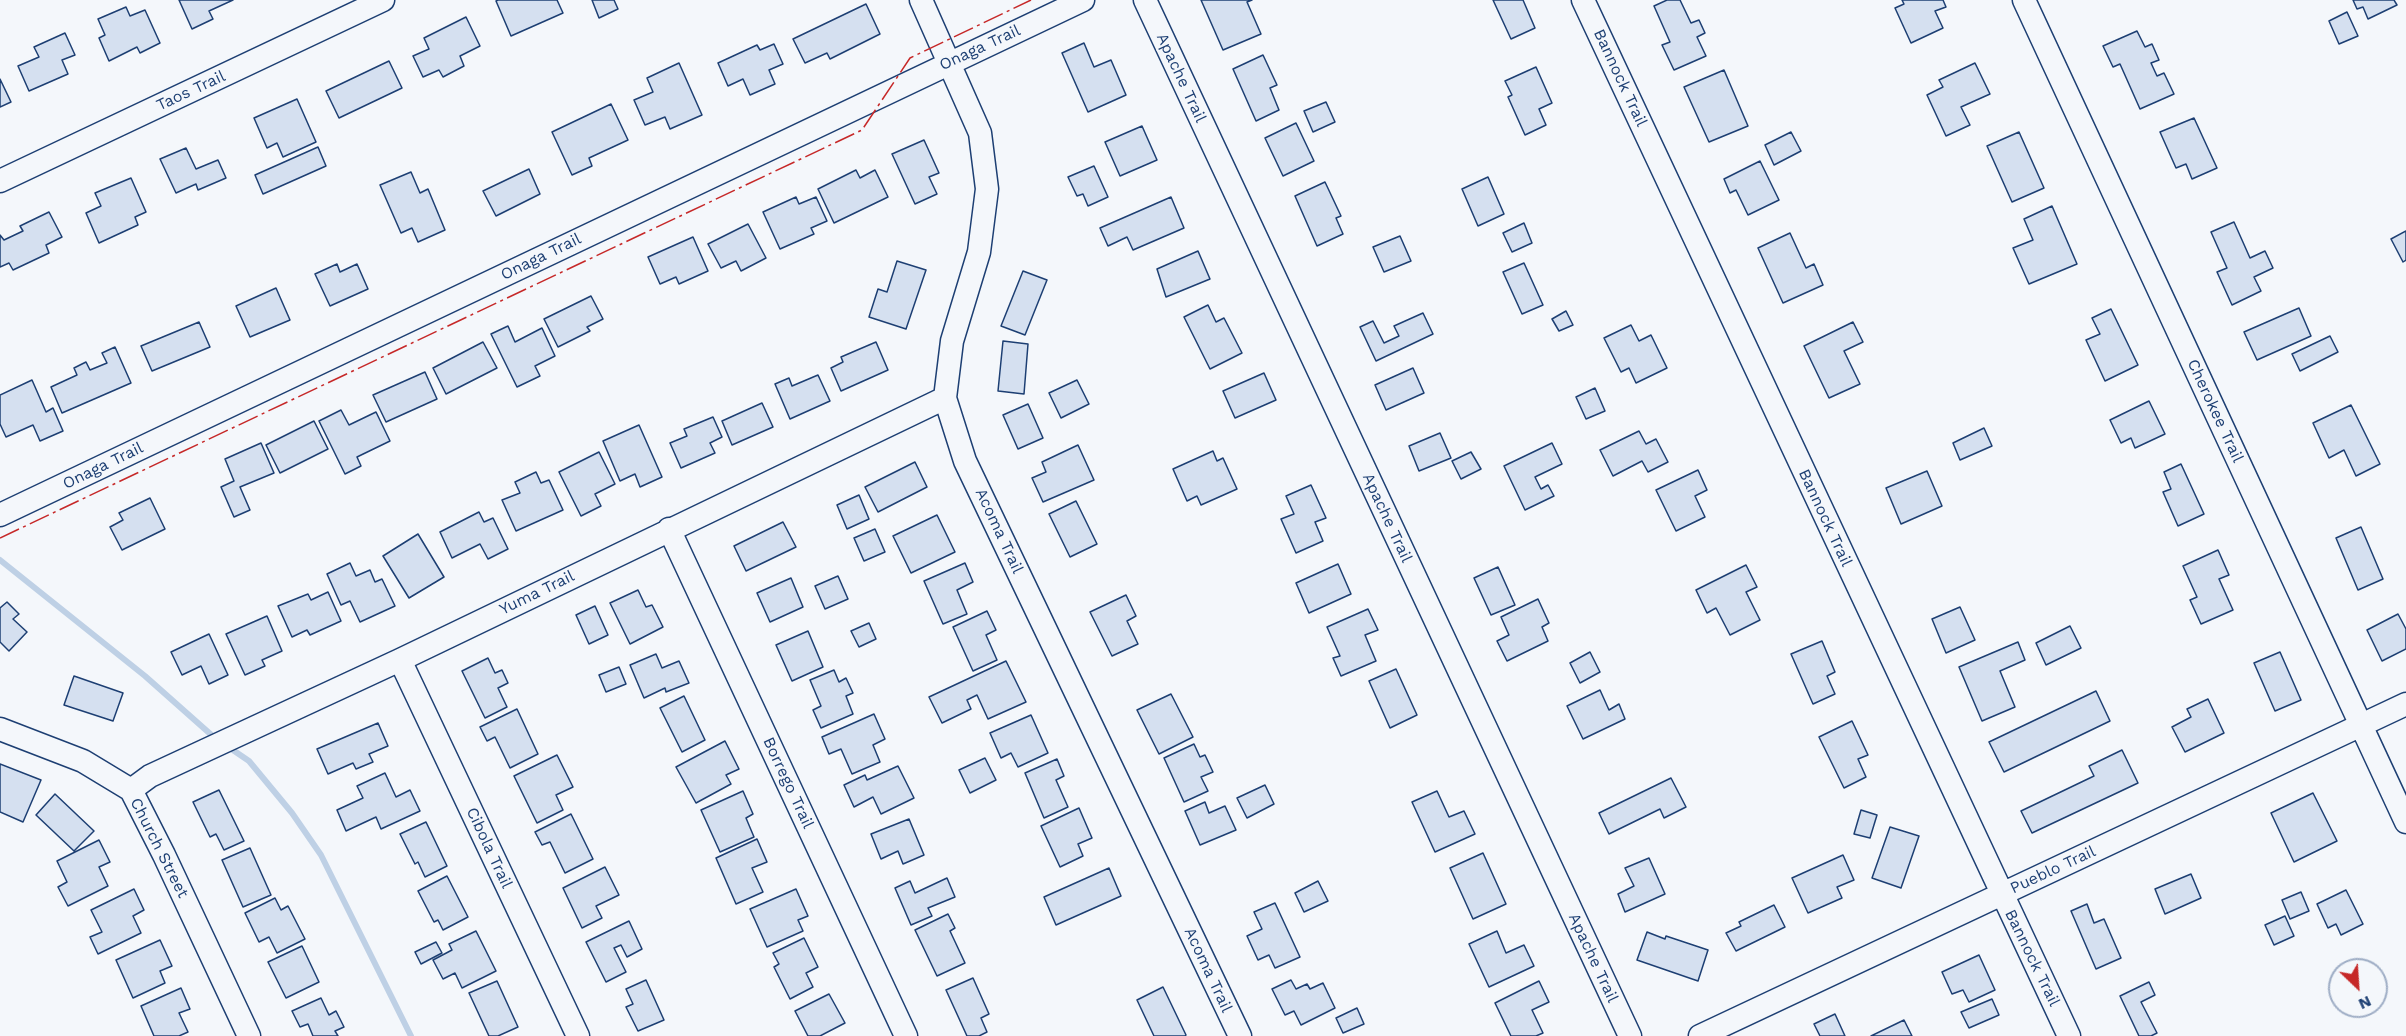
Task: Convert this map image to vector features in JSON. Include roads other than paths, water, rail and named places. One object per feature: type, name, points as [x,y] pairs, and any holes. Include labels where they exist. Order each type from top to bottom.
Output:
[{"type":"street","name":"Taos Trail","points":[[0,181],[383,0]]},
{"type":"street","name":"Acoma Trail","points":[[921,0],[980,133],[987,189],[979,252],[952,342],[945,398],[965,461],[1240,1036]]},
{"type":"street","name":"Onaga Trail","points":[[0,515],[1083,0]]},
{"type":"street","name":"Apache Trail","points":[[1144,0],[1630,1036]]},
{"type":"street","name":"Bannock Trail","points":[[1583,0],[2069,1036]]},
{"type":"street","name":"Cherokee Trail","points":[[2024,0],[2406,822]]},
{"type":"street","name":"Yuma Trail","points":[[130,790],[150,776],[400,660],[945,398]]},
{"type":"street","name":"Borrego Trail","points":[[669,529],[906,1036]]},
{"type":"street","name":"Cibola Trail","points":[[400,660],[578,1036]]},
{"type":"street","name":"Pueblo Trail","points":[[1700,1036],[2406,704]]},
{"type":"street","name":"Church Street","points":[[0,729],[83,761],[130,790],[164,855],[249,1036]]},
{"type":"waterway","points":[[0,560],[145,676],[216,739]]},
{"type":"waterway","points":[[227,746],[249,761],[292,813],[321,855],[411,1036]]}]
